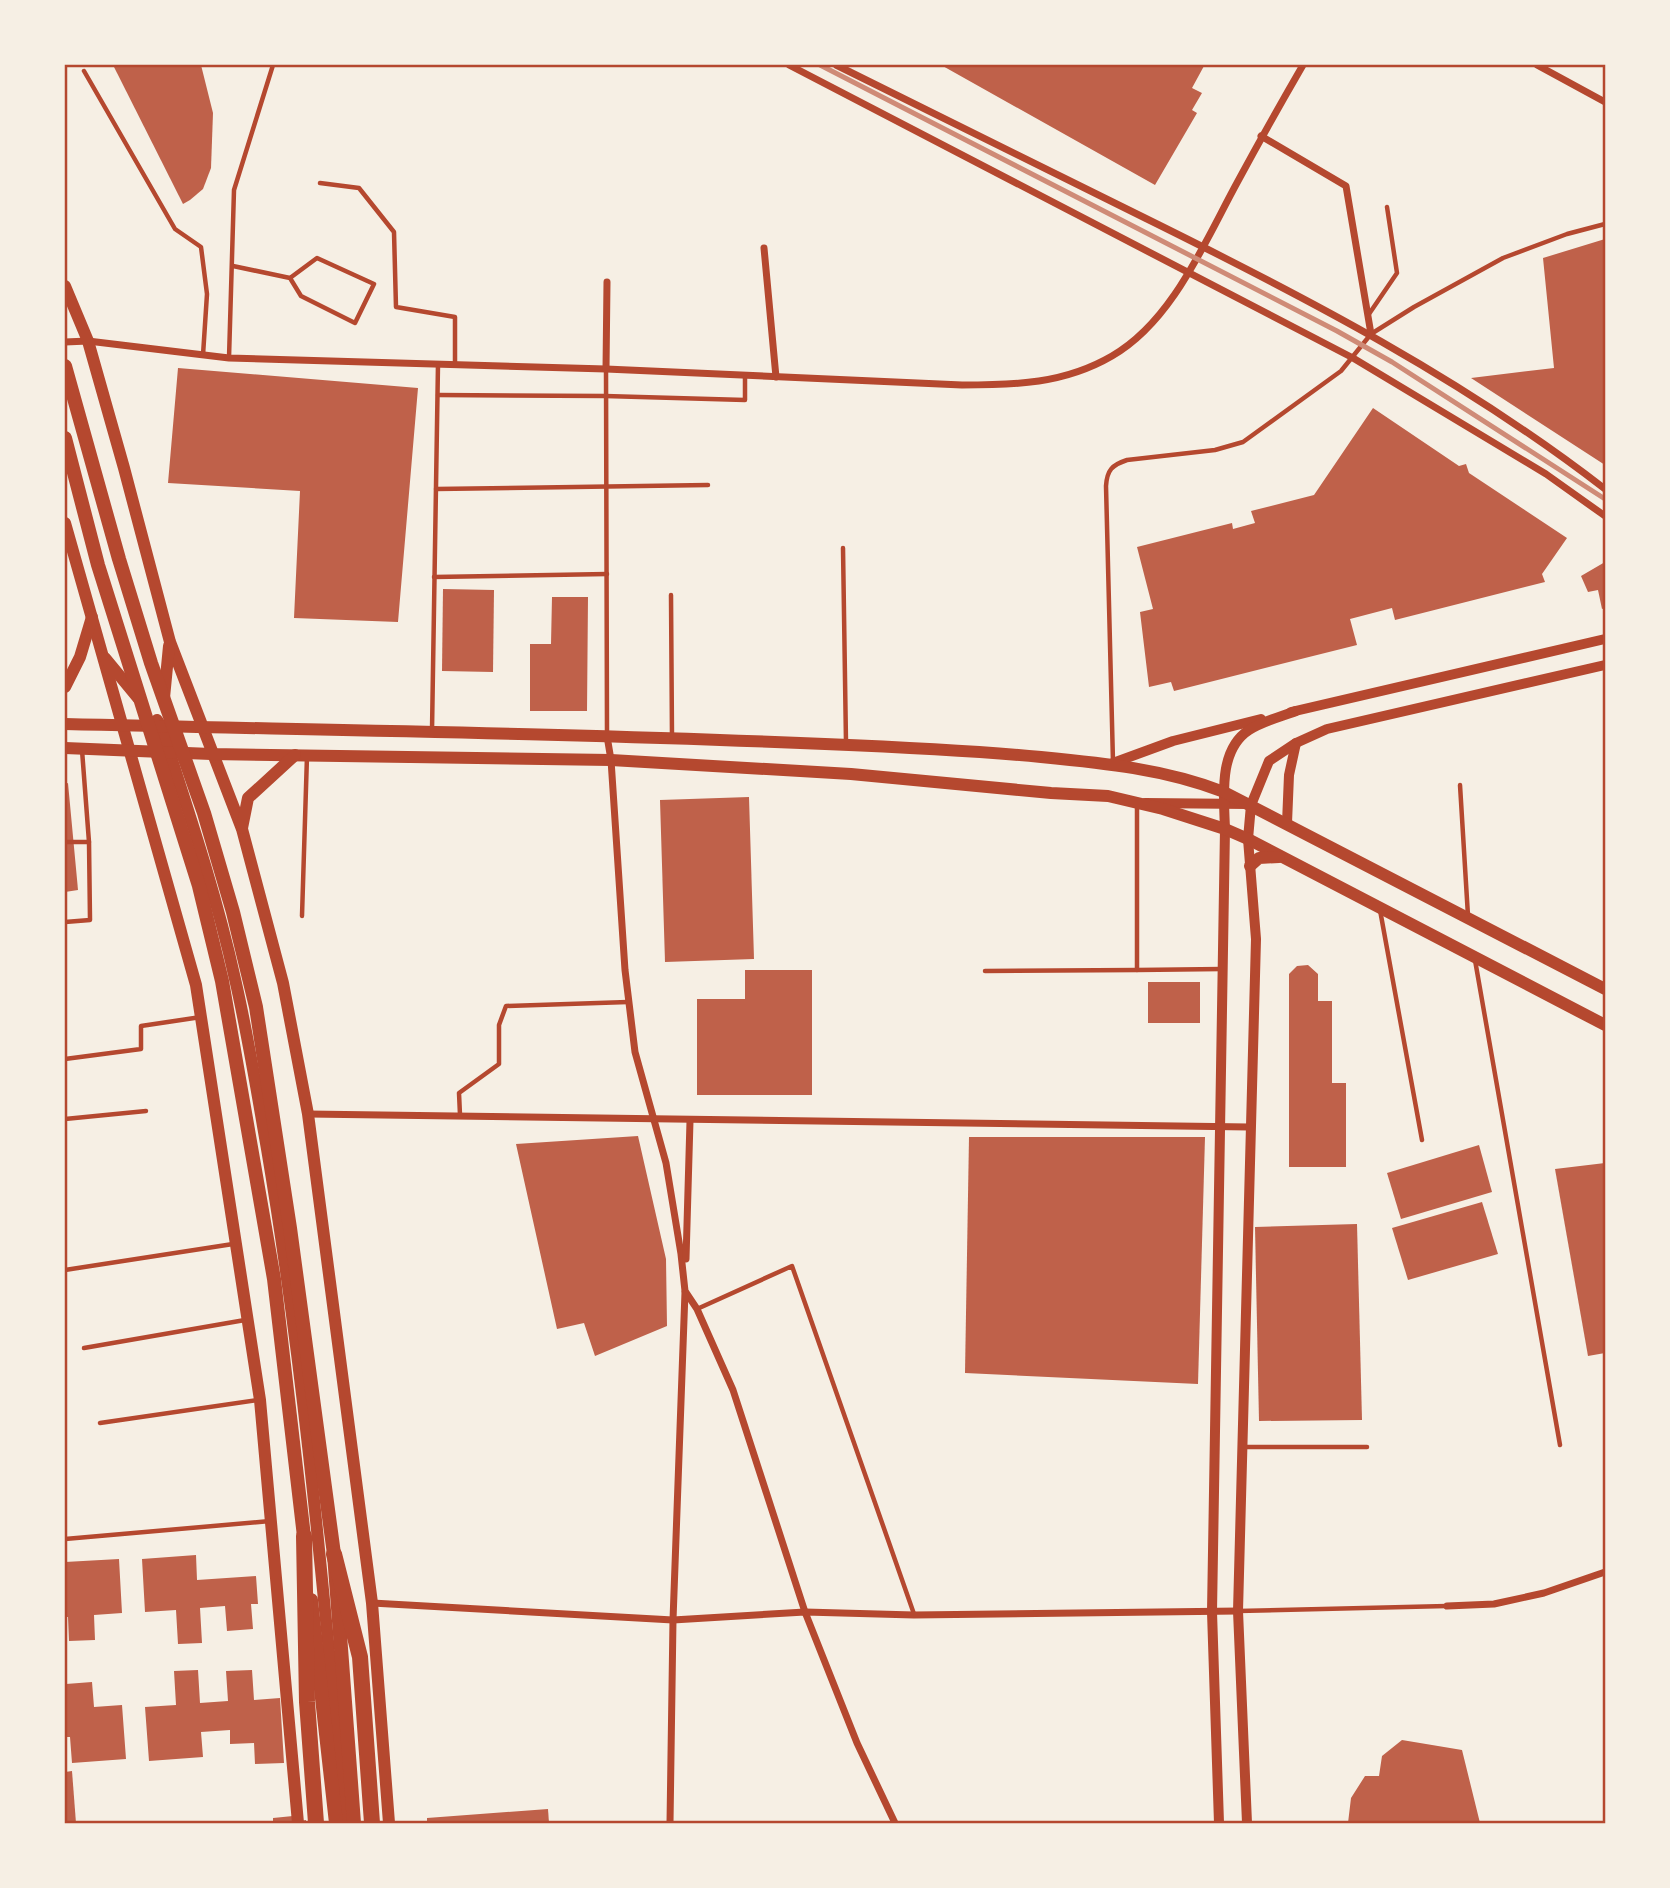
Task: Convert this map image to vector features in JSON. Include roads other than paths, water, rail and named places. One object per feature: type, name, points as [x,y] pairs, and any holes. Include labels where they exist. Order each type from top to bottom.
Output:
[{"type":"highway","points":[[65,366],[119,559],[215,850],[256,1007],[298,1280],[334,1555],[354,1823]]},
{"type":"highway","points":[[65,438],[98,565],[199,886],[222,981],[274,1279],[336,1823]]},
{"type":"highway","points":[[304,1536],[307,1702],[316,1823]]},
{"type":"highway","points":[[334,1555],[360,1657],[372,1823]]},
{"type":"main road","points":[[65,286],[88,341],[170,642],[242,829],[283,983],[308,1114],[372,1603],[389,1823]]},
{"type":"main road","points":[[65,523],[196,985],[260,1400],[298,1823]]},
{"type":"main road","points":[[65,687],[80,657],[92,617]]},
{"type":"main road","points":[[161,726],[170,642]]},
{"type":"main road","points":[[103,654],[161,726],[212,883],[236,981],[277,1206],[299,1365],[345,1823]]},
{"type":"main road","points":[[65,724],[672,738],[968,750],[1114,763],[1195,782],[1224,798],[1251,805],[1605,989]]},
{"type":"main road","points":[[65,748],[211,754],[611,760],[851,774],[1108,796],[1163,809],[1248,839],[1605,1025]]},
{"type":"main road","points":[[242,829],[248,798],[301,755]]},
{"type":"main road","points":[[1250,866],[1259,858],[1268,856],[1290,860]]},
{"type":"street","points":[[789,65],[1353,358],[1546,474],[1605,516]]},
{"type":"street","points":[[836,65],[1202,246],[1371,334],[1443,376],[1516,424],[1605,488]]},
{"type":"street","points":[[65,342],[88,341],[229,358],[606,369],[985,385],[1020,385],[1062,377],[1112,356],[1148,331],[1174,296],[1303,65]]},
{"type":"street","points":[[1537,65],[1605,103]]},
{"type":"street","points":[[1261,136],[1346,186],[1371,334]]},
{"type":"street","points":[[764,248],[776,377]]},
{"type":"street","points":[[606,369],[607,282]]},
{"type":"street","points":[[1114,763],[1173,741],[1605,639]]},
{"type":"street","points":[[1247,1823],[1238,1611],[1256,939],[1248,839],[1251,805],[1269,761],[1296,743],[1327,729],[1605,664]]},
{"type":"street","points":[[1220,1823],[1212,1612],[1224,798],[1231,751],[1237,740],[1255,726],[1296,711]]},
{"type":"street","points":[[607,736],[635,1052],[654,1118],[676,1219],[685,1291],[733,1390],[805,1612],[858,1743],[895,1823]]},
{"type":"street","points":[[1287,823],[1289,775],[1296,743]]},
{"type":"street","points":[[1137,803],[1224,798]]},
{"type":"street","points":[[308,1114],[1249,1127]]},
{"type":"street","points":[[670,1823],[673,1620],[690,1121]]},
{"type":"street","points":[[1447,1606],[1494,1604],[1544,1593],[1605,1572]]},
{"type":"street","points":[[372,1603],[673,1620],[805,1612],[914,1615],[1238,1611]]},
{"type":"lane","points":[[229,358],[234,190],[273,65]]},
{"type":"lane","points":[[85,71],[175,229],[201,247],[207,294],[203,355]]},
{"type":"lane","points":[[320,183],[359,188],[394,232],[396,307],[455,317],[455,365]]},
{"type":"lane","points":[[1368,315],[1397,273],[1387,207]]},
{"type":"lane","points":[[1114,763],[1106,486],[1110,470],[1116,464],[1127,460],[1215,450],[1243,442],[1341,371],[1371,334],[1414,307],[1503,258],[1567,234],[1605,225]]},
{"type":"lane","points":[[233,266],[290,278],[301,296],[355,323],[374,284],[317,258],[290,278]]},
{"type":"lane","points":[[432,731],[438,364]]},
{"type":"lane","points":[[606,369],[607,736]]},
{"type":"lane","points":[[438,395],[745,400],[745,375]]},
{"type":"lane","points":[[436,489],[708,485]]},
{"type":"lane","points":[[843,548],[846,745]]},
{"type":"lane","points":[[435,577],[607,575]]},
{"type":"lane","points":[[671,595],[672,738]]},
{"type":"lane","points":[[65,922],[90,920],[89,842],[82,749]]},
{"type":"lane","points":[[301,755],[302,916]]},
{"type":"lane","points":[[1460,785],[1468,917]]},
{"type":"lane","points":[[1137,803],[1137,970]]},
{"type":"lane","points":[[65,842],[89,842]]},
{"type":"lane","points":[[1380,907],[1422,1140]]},
{"type":"lane","points":[[1474,956],[1560,1445]]},
{"type":"lane","points":[[985,971],[1222,969]]},
{"type":"lane","points":[[460,1116],[459,1093],[499,1065],[499,1025],[506,1006],[629,1002]]},
{"type":"lane","points":[[65,1059],[141,1049],[141,1026],[201,1017]]},
{"type":"lane","points":[[65,1119],[146,1111]]},
{"type":"lane","points":[[65,1270],[236,1244]]},
{"type":"lane","points":[[696,1310],[793,1266],[914,1615]]},
{"type":"lane","points":[[84,1348],[248,1320]]},
{"type":"lane","points":[[100,1423],[260,1400]]},
{"type":"lane","points":[[1241,1447],[1367,1447]]},
{"type":"lane","points":[[65,1539],[271,1520]]},
{"type":"lane","points":[[1238,1611],[1447,1606]]},
{"type":"railway","points":[[820,65],[1337,331],[1392,362],[1605,499]]}]
